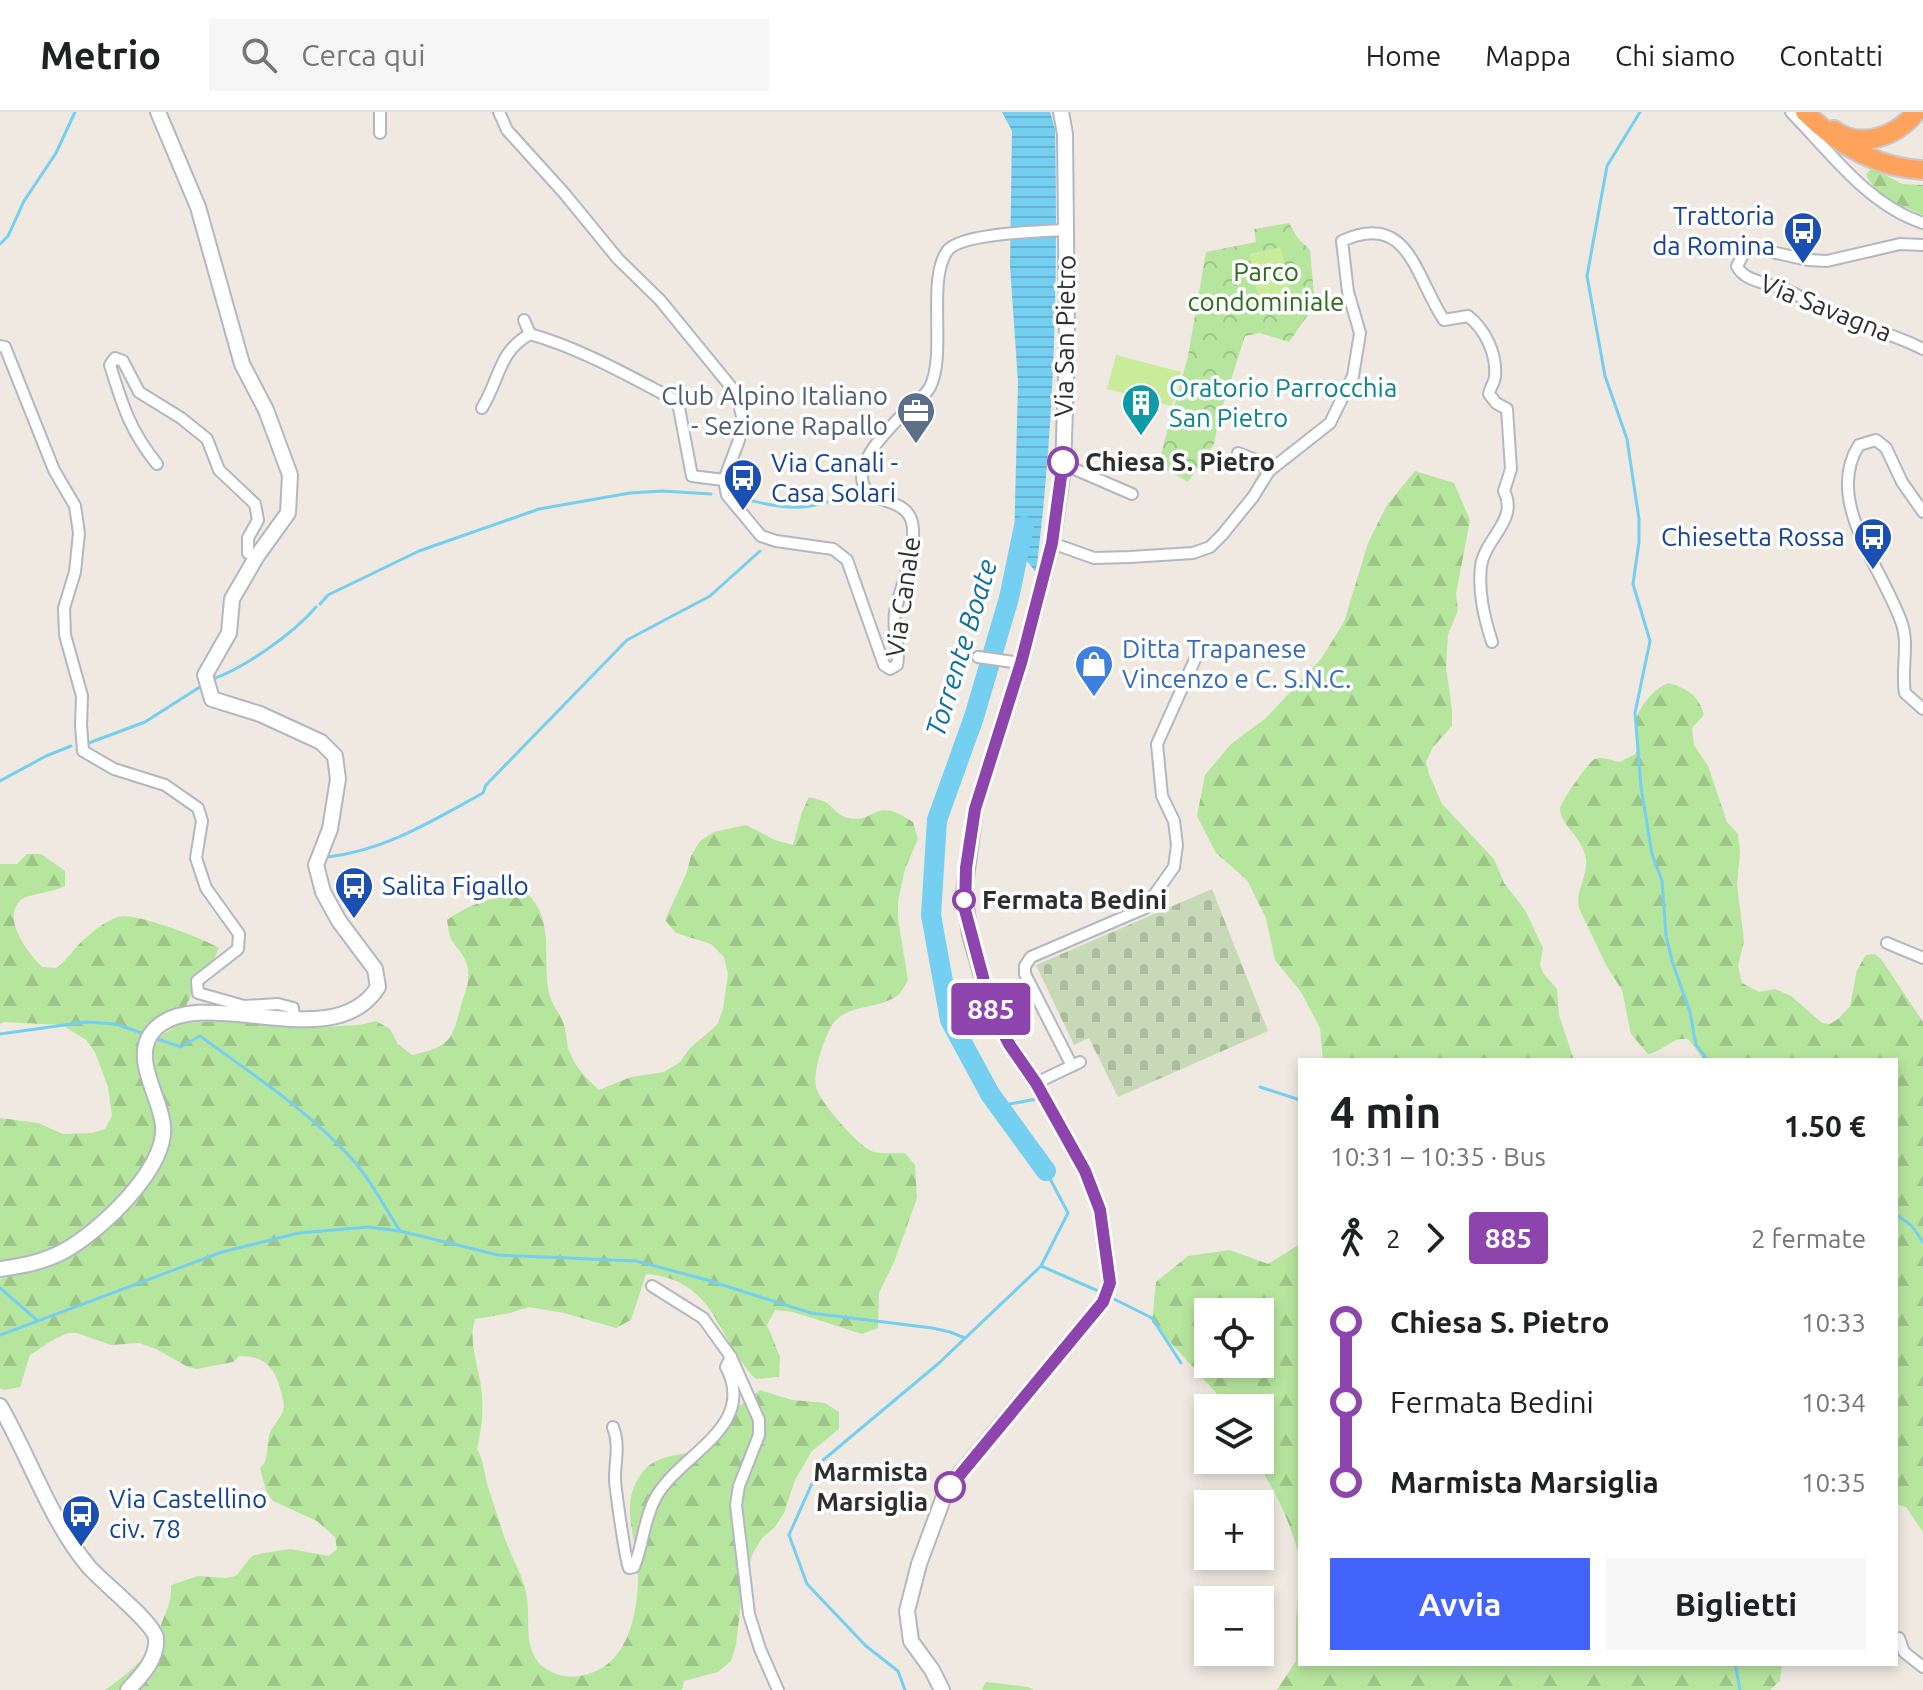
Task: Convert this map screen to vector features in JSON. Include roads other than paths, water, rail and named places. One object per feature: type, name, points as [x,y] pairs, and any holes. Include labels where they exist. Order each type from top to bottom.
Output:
[{"type":"highway","points":[[1805,112],[1862,156],[1923,170]]},
{"type":"highway","points":[[1814,112],[1840,135],[1862,139],[1892,134],[1916,112]]},
{"type":"street","points":[[0,1269],[36,1263],[65,1250],[106,1221],[147,1174],[161,1148],[163,1127],[146,1068],[144,1049],[155,1029],[177,1015],[208,1013],[325,1018],[351,1013],[370,1001],[378,987],[375,969],[339,921],[323,892],[316,865],[330,829],[338,779],[335,756],[321,742],[260,714],[212,699],[205,675],[229,633],[232,599],[257,556],[288,513],[290,475],[266,410],[242,364],[198,207],[158,112]]},
{"type":"street","points":[[380,112],[380,133]]},
{"type":"street","points":[[482,408],[503,357],[530,334],[561,343],[594,358],[675,400],[692,476],[724,480],[739,440],[742,416],[736,393],[660,300],[618,259],[507,130],[499,112]]},
{"type":"street","name":"Via San Pietro","points":[[942,1690],[911,1641],[907,1611],[919,1564],[946,1491],[1103,1302],[1110,1283],[1100,1210],[1085,1171],[992,1011],[970,935],[964,893],[975,809],[1021,663],[1052,543],[1063,469],[1067,346],[1063,230],[1065,134],[1061,112]]},
{"type":"street","points":[[1791,112],[1873,197],[1902,216],[1923,223]]},
{"type":"street","name":"Via Canale","points":[[724,480],[727,495],[761,536],[833,549],[847,560],[884,665],[890,669],[897,665],[899,657],[893,633],[913,542],[912,520],[904,508],[870,495],[863,486],[862,473],[869,457],[894,425],[929,390],[933,379],[939,268],[948,249],[956,244],[1009,233],[1063,230]]},
{"type":"street","points":[[1052,543],[1094,558],[1169,555],[1210,547],[1253,497],[1269,471],[1330,423],[1353,376],[1360,333],[1348,292],[1342,241],[1363,231],[1382,231],[1402,246],[1415,263],[1431,301],[1444,320],[1468,316],[1475,321],[1494,354],[1495,380],[1489,394],[1496,403],[1507,409],[1511,469],[1504,491],[1509,501],[1506,518],[1481,565],[1482,609],[1492,642]]},
{"type":"street","name":"Via Savagna","points":[[1923,245],[1900,244],[1827,261],[1758,249],[1744,253],[1737,266],[1742,274],[1782,288],[1824,310],[1903,338],[1923,349]]},
{"type":"street","points":[[524,320],[530,334]]},
{"type":"street","points":[[0,346],[5,347],[54,470],[75,506],[79,533],[75,572],[64,608],[65,635],[82,696],[83,751],[114,769],[165,785],[198,808],[202,821],[196,858],[206,888],[239,934],[238,949],[197,981],[198,993],[244,1006],[278,1004],[293,1008],[294,1017]]},
{"type":"street","points":[[157,464],[138,440],[124,412],[110,365],[115,358],[123,361],[139,392],[181,418],[207,439],[219,470],[255,504],[258,520],[248,538],[248,553],[257,556]]},
{"type":"street","points":[[1923,512],[1902,482],[1886,448],[1876,440],[1859,445],[1849,459],[1848,505],[1903,627],[1905,693],[1923,709]]},
{"type":"street","points":[[1238,453],[1258,461],[1269,471]]},
{"type":"street","points":[[1063,469],[1072,468],[1132,494]]},
{"type":"street","points":[[1036,1083],[1076,1064],[1025,974],[1025,966],[1031,957],[1145,908],[1174,867],[1177,845],[1174,821],[1162,796],[1157,744],[1197,655]]},
{"type":"street","points":[[982,657],[1021,663]]},
{"type":"street","points":[[1887,943],[1923,958]]},
{"type":"street","points":[[652,1286],[703,1318],[731,1357],[759,1420],[759,1435],[739,1486],[736,1505],[749,1614],[778,1690]]},
{"type":"street","points":[[613,1427],[618,1454],[615,1478],[617,1498],[629,1568],[634,1567],[642,1549],[655,1498],[671,1475],[714,1440],[725,1424],[734,1393],[733,1379],[726,1367],[731,1357]]},
{"type":"street","points":[[0,1406],[72,1545],[111,1591],[150,1624],[156,1636],[155,1650],[147,1668],[128,1690]]},
{"type":"street","points":[[1899,1638],[1904,1652],[1923,1667]]},
{"type":"water","points":[[1002,112],[1050,112],[1055,129],[1054,351],[1036,572],[1014,546],[1018,382],[1010,266],[1012,131]]},
{"type":"waterway","points":[[0,244],[8,236],[24,201],[56,153],[75,112]]},
{"type":"waterway","points":[[1640,112],[1607,166],[1587,276],[1605,376],[1627,439],[1639,519],[1633,584],[1650,641],[1635,713],[1641,787],[1652,854],[1662,881],[1666,935],[1672,961],[1690,1012],[1696,1045],[1706,1058]]},
{"type":"waterway","points":[[736,497],[781,506],[807,507],[850,492]]},
{"type":"waterway","points":[[320,604],[328,595],[419,551],[539,509],[630,493],[711,494]]},
{"type":"waterway","name":"Torrente Boate","points":[[1024,526],[1009,598],[974,717],[937,820],[931,915],[950,1020],[990,1094],[1046,1171]]},
{"type":"waterway","points":[[327,857],[389,841],[483,793],[486,785],[627,640],[710,596],[760,551]]},
{"type":"waterway","points":[[210,680],[267,650],[316,607]]},
{"type":"waterway","points":[[86,744],[145,722],[203,685]]},
{"type":"waterway","points":[[0,781],[71,746]]},
{"type":"waterway","points":[[0,1034],[86,1022],[116,1024],[147,1035]]},
{"type":"waterway","points":[[154,1038],[181,1047],[200,1036],[279,1094],[352,1159],[400,1231]]},
{"type":"waterway","points":[[1260,1087],[1298,1099]]},
{"type":"waterway","points":[[999,1106],[1037,1099]]},
{"type":"waterway","points":[[905,1690],[898,1671],[866,1646],[807,1584],[789,1535],[822,1461],[939,1363],[1041,1266],[1068,1213],[1046,1171]]},
{"type":"waterway","points":[[1898,1216],[1912,1226],[1923,1242]]},
{"type":"waterway","points":[[0,1335],[222,1252],[299,1233],[368,1227],[400,1231],[498,1255],[636,1261],[811,1313],[932,1328],[965,1338]]},
{"type":"waterway","points":[[1041,1266],[1103,1293]]},
{"type":"waterway","points":[[0,1288],[38,1321]]},
{"type":"waterway","points":[[1110,1297],[1152,1318],[1181,1363]]},
{"type":"waterway","points":[[1735,1666],[1740,1690]]},
{"type":"place","name":"Trattoria da Romina","points":[[1803,265]]},
{"type":"place","name":"Oratorio Parrocchia San Pietro","points":[[1141,437]]},
{"type":"place","name":"Club Alpino Italiano - Sezione Rapallo","points":[[916,445]]},
{"type":"place","name":"Chiesa S. Pietro","points":[[1063,462]]},
{"type":"place","name":"Via Canali - Casa Solari","points":[[743,512]]},
{"type":"place","name":"Chiesetta Rossa","points":[[1873,571]]},
{"type":"place","name":"Ditta Trapanese Vincenzo e C. S.N.C.","points":[[1094,698]]},
{"type":"place","name":"Fermata Bedini","points":[[964,900]]},
{"type":"place","name":"Salita Figallo","points":[[354,920]]},
{"type":"place","name":"Marmista Marsiglia","points":[[950,1487]]},
{"type":"place","name":"Via Castellino civ. 78","points":[[81,1548]]},
{"type":"park label","name":"Parco condominiale","points":[[1266,287]]}]
